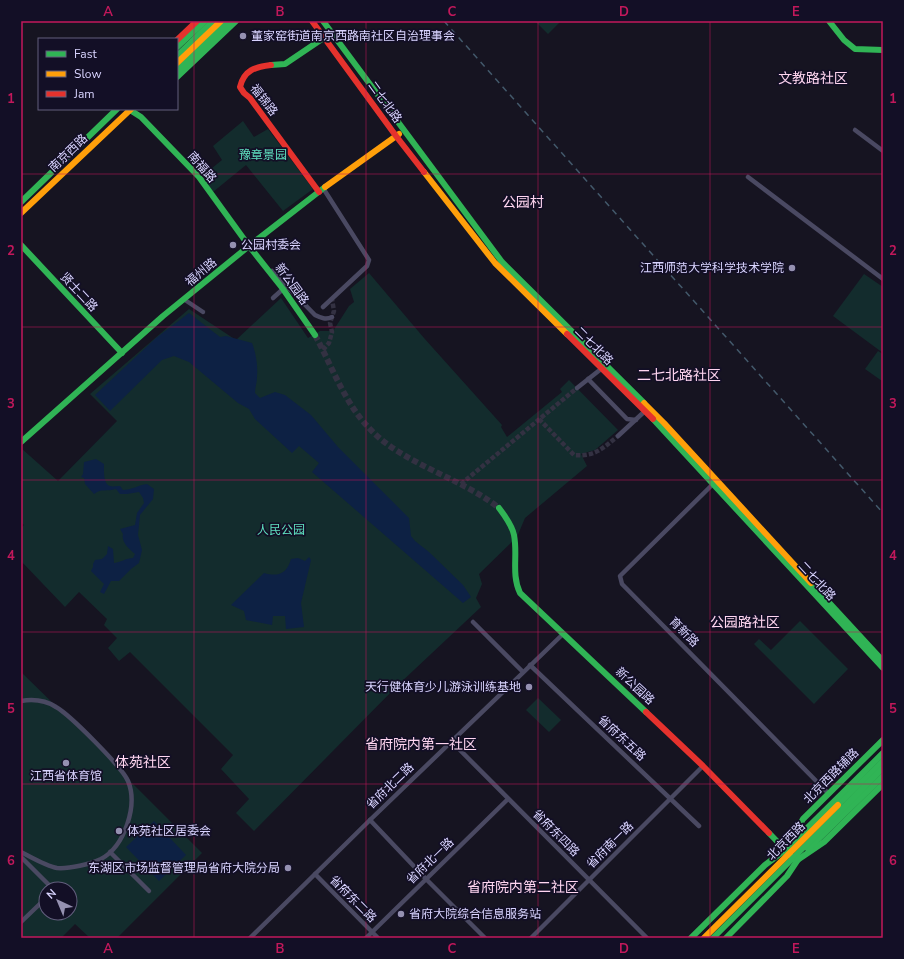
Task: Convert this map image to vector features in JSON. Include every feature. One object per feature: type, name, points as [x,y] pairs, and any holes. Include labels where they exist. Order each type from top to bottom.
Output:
[{"type":"main road","points":[[178,39],[197,21]]},
{"type":"main road","points":[[178,47],[205,21]]},
{"type":"main road","points":[[178,55],[213,21]]},
{"type":"main road","points":[[178,62],[221,21]]},
{"type":"main road","points":[[178,69],[229,21]]},
{"type":"main road","points":[[178,76],[236,21]]},
{"type":"main road","name":"二七北路","points":[[312,21],[396,136],[495,263],[645,411],[883,668]]},
{"type":"main road","name":"二七北路","points":[[323,21],[502,262],[664,423],[883,661]]},
{"type":"main road","points":[[829,21],[844,40],[855,49],[883,50]]},
{"type":"main road","name":"福锦路","points":[[321,190],[240,87],[242,78],[252,69],[285,64],[325,38]]},
{"type":"main road","name":"南京西路","points":[[21,202],[116,110]]},
{"type":"main road","name":"南京西路","points":[[21,213],[131,110]]},
{"type":"main road","name":"南福路","points":[[133,110],[199,178],[249,246]]},
{"type":"main road","name":"福州路","points":[[21,442],[164,316],[249,246],[321,190],[404,130]]},
{"type":"main road","name":"贤士二路","points":[[21,245],[122,353]]},
{"type":"main road","name":"新公园路","points":[[249,246],[283,289],[315,335]]},
{"type":"main road","name":"新公园路","points":[[499,508],[507,518],[514,536],[514,577],[520,593],[703,766],[791,856]]},
{"type":"main road","name":"北京西路辅路","points":[[726,938],[787,876],[791,856],[803,819],[883,740]]},
{"type":"main road","name":"北京西路辅路","points":[[791,856],[883,753]]},
{"type":"main road","name":"北京西路","points":[[713,938],[883,761]]},
{"type":"main road","name":"北京西路","points":[[704,938],[883,768]]},
{"type":"main road","name":"北京西路辅路","points":[[791,856],[883,776]]},
{"type":"main road","name":"北京西路辅路","points":[[690,938],[765,865],[824,842],[883,784]]},
{"type":"street","points":[[855,130],[883,151]]},
{"type":"street","points":[[748,177],[883,279]]},
{"type":"street","name":"福锦路","points":[[321,190],[369,260],[367,266],[323,307]]},
{"type":"street","points":[[261,260],[315,315],[328,319],[332,317]]},
{"type":"street","points":[[273,298],[283,289]]},
{"type":"street","points":[[185,300],[203,312]]},
{"type":"street","points":[[577,388],[601,369]]},
{"type":"street","points":[[588,379],[627,419],[636,420]]},
{"type":"street","points":[[618,436],[645,411]]},
{"type":"street","name":"育新路","points":[[713,484],[620,576],[622,584],[829,794]]},
{"type":"street","points":[[473,622],[523,672]]},
{"type":"street","name":"省府北二路","points":[[250,938],[563,634]]},
{"type":"street","name":"省府东五路","points":[[530,665],[700,826]]},
{"type":"street","points":[[21,701],[38,700],[56,707],[72,719],[118,767],[128,781],[131,802],[131,816],[123,834],[110,852],[102,858],[83,866],[57,868],[36,860],[21,852]]},
{"type":"street","name":"省府东四路","points":[[451,742],[647,938]]},
{"type":"street","name":"省府南一路","points":[[531,938],[672,799],[703,766]]},
{"type":"street","name":"省府北一路","points":[[366,938],[508,799]]},
{"type":"street","points":[[370,820],[485,938]]},
{"type":"street","points":[[110,852],[149,891]]},
{"type":"street","points":[[21,857],[45,881]]},
{"type":"street","name":"省府东二路","points":[[315,874],[378,938]]},
{"type":"street","points":[[21,922],[38,906]]},
{"type":"green space","points":[[535,21],[559,21],[560,22],[548,34]]},
{"type":"green space","name":"豫章景园","points":[[243,121],[254,137],[268,129],[313,189],[283,211],[246,165],[213,192],[201,177],[222,160],[213,146]]},
{"type":"green space","name":"人民公园","points":[[369,273],[424,338],[502,425],[501,427],[507,437],[562,392],[560,389],[569,380],[618,430],[595,450],[581,454],[587,466],[525,518],[517,537],[479,574],[482,584],[476,598],[481,607],[398,685],[254,831],[236,813],[249,799],[221,769],[233,755],[130,652],[119,661],[108,648],[117,638],[104,625],[107,619],[79,592],[65,607],[21,561],[21,528],[24,525],[21,522],[21,448],[58,481],[117,421],[90,394],[189,309],[236,340],[281,298],[308,338],[320,331],[333,331],[349,306],[354,302],[350,289]]},
{"type":"green space","points":[[864,274],[883,287],[883,353],[833,316]]},
{"type":"green space","points":[[878,351],[883,354],[882,381],[865,369]]},
{"type":"green space","points":[[800,621],[848,669],[814,704],[754,644],[759,639],[771,650]]},
{"type":"green space","name":"江西省体育馆","points":[[21,672],[112,761],[115,766],[202,853],[117,938],[90,938],[75,924],[61,938],[21,938]]},
{"type":"green space","points":[[538,698],[561,720],[549,732],[526,710]]},
{"type":"water","points":[[189,313],[220,337],[226,336],[252,343],[256,355],[257,368],[255,393],[260,398],[275,392],[285,395],[311,415],[338,447],[409,518],[411,536],[463,585],[471,597],[463,603],[312,472],[319,463],[299,446],[292,453],[255,419],[249,409],[238,403],[189,362],[174,356],[162,360],[110,411],[95,395],[156,338]]},
{"type":"water","points":[[96,459],[104,464],[105,480],[108,485],[120,486],[123,490],[147,484],[154,489],[153,499],[140,515],[138,535],[142,550],[139,563],[119,581],[111,581],[104,594],[100,592],[104,584],[91,571],[93,564],[95,560],[102,559],[107,554],[108,546],[113,549],[114,563],[133,558],[135,554],[124,543],[123,534],[120,529],[135,525],[137,513],[144,503],[139,492],[120,494],[116,489],[99,491],[94,494],[85,484],[84,478],[81,477],[83,474],[84,462]]},
{"type":"water","points":[[309,557],[311,560],[301,603],[304,627],[286,629],[285,616],[273,616],[272,625],[246,620],[244,611],[231,605],[264,573],[274,575],[281,573],[287,568],[291,559],[298,558],[305,561]]},
{"type":"water","points":[[154,821],[186,855],[159,881],[126,847]]},
{"type":"tunnel","points":[[323,350],[329,343],[332,332],[330,323],[334,311],[332,299]]},
{"type":"tunnel","points":[[315,335],[352,407],[360,418],[382,441],[414,461],[467,487],[499,508]]},
{"type":"tunnel","points":[[461,484],[577,388]]},
{"type":"tunnel","points":[[539,419],[574,455],[588,455],[598,451],[618,436]]},
{"type":"railway","points":[[444,21],[883,513]]},
{"type":"traffic: fast","points":[[178,46],[205,21]]},
{"type":"traffic: fast","points":[[178,55],[213,21]]},
{"type":"traffic: fast","points":[[178,70],[229,21]]},
{"type":"traffic: fast","points":[[178,76],[236,21]]},
{"type":"traffic: fast","points":[[323,21],[502,262],[644,403]]},
{"type":"traffic: fast","points":[[829,21],[844,40],[855,49],[883,50]]},
{"type":"traffic: fast","points":[[271,65],[285,64],[325,37]]},
{"type":"traffic: fast","points":[[21,202],[116,110]]},
{"type":"traffic: fast","points":[[130,110],[141,117],[199,177],[249,246],[283,289],[315,335]]},
{"type":"traffic: fast","points":[[21,442],[163,316],[325,187]]},
{"type":"traffic: fast","points":[[21,245],[122,353]]},
{"type":"traffic: fast","points":[[653,419],[883,668]]},
{"type":"traffic: fast","points":[[499,508],[510,524],[514,535],[515,572],[517,586],[520,593],[646,712]]},
{"type":"traffic: fast","points":[[811,583],[883,661]]},
{"type":"traffic: fast","points":[[789,843],[803,819],[883,740]]},
{"type":"traffic: fast","points":[[691,938],[765,865],[785,850],[883,753]]},
{"type":"traffic: fast","points":[[838,805],[883,761]]},
{"type":"traffic: fast","points":[[713,938],[883,768]]},
{"type":"traffic: fast","points":[[808,849],[883,776]]},
{"type":"traffic: fast","points":[[769,833],[796,861],[824,842],[883,784]]},
{"type":"traffic: fast","points":[[726,938],[787,876],[799,858]]},
{"type":"traffic: slow","points":[[178,62],[221,21]]},
{"type":"traffic: slow","points":[[21,213],[130,110]]},
{"type":"traffic: slow","points":[[325,187],[399,134]]},
{"type":"traffic: slow","points":[[424,172],[495,263],[567,334]]},
{"type":"traffic: slow","points":[[644,403],[811,583]]},
{"type":"traffic: slow","points":[[704,938],[838,805]]},
{"type":"traffic: jam","points":[[178,39],[197,21]]},
{"type":"traffic: jam","points":[[312,21],[424,172]]},
{"type":"traffic: jam","points":[[271,65],[251,70],[244,77],[240,87],[250,98],[319,192]]},
{"type":"traffic: jam","points":[[567,334],[653,419]]},
{"type":"traffic: jam","points":[[646,712],[703,766],[769,833]]},
{"type":"place","name":"董家窑街道南京西路南社区自治理事会","points":[[243,36]]},
{"type":"place","name":"公园村委会","points":[[233,245]]},
{"type":"place","name":"江西师范大学科学技术学院","points":[[792,268]]},
{"type":"place","name":"天行健体育少儿游泳训练基地","points":[[529,687]]},
{"type":"place","name":"江西省体育馆","points":[[66,763]]},
{"type":"place","name":"体苑社区居委会","points":[[119,831]]},
{"type":"place","name":"东湖区市场监督管理局省府大院分局","points":[[288,868]]},
{"type":"place","name":"省府大院综合信息服务站","points":[[401,914]]},
{"type":"district","name":"文教路社区","points":[[813,78]]},
{"type":"district","name":"公园村","points":[[523,202]]},
{"type":"district","name":"二七北路社区","points":[[679,375]]},
{"type":"district","name":"公园路社区","points":[[745,622]]},
{"type":"district","name":"省府院内第一社区","points":[[421,744]]},
{"type":"district","name":"体苑社区","points":[[143,762]]},
{"type":"district","name":"省府院内第二社区","points":[[523,887]]}]
